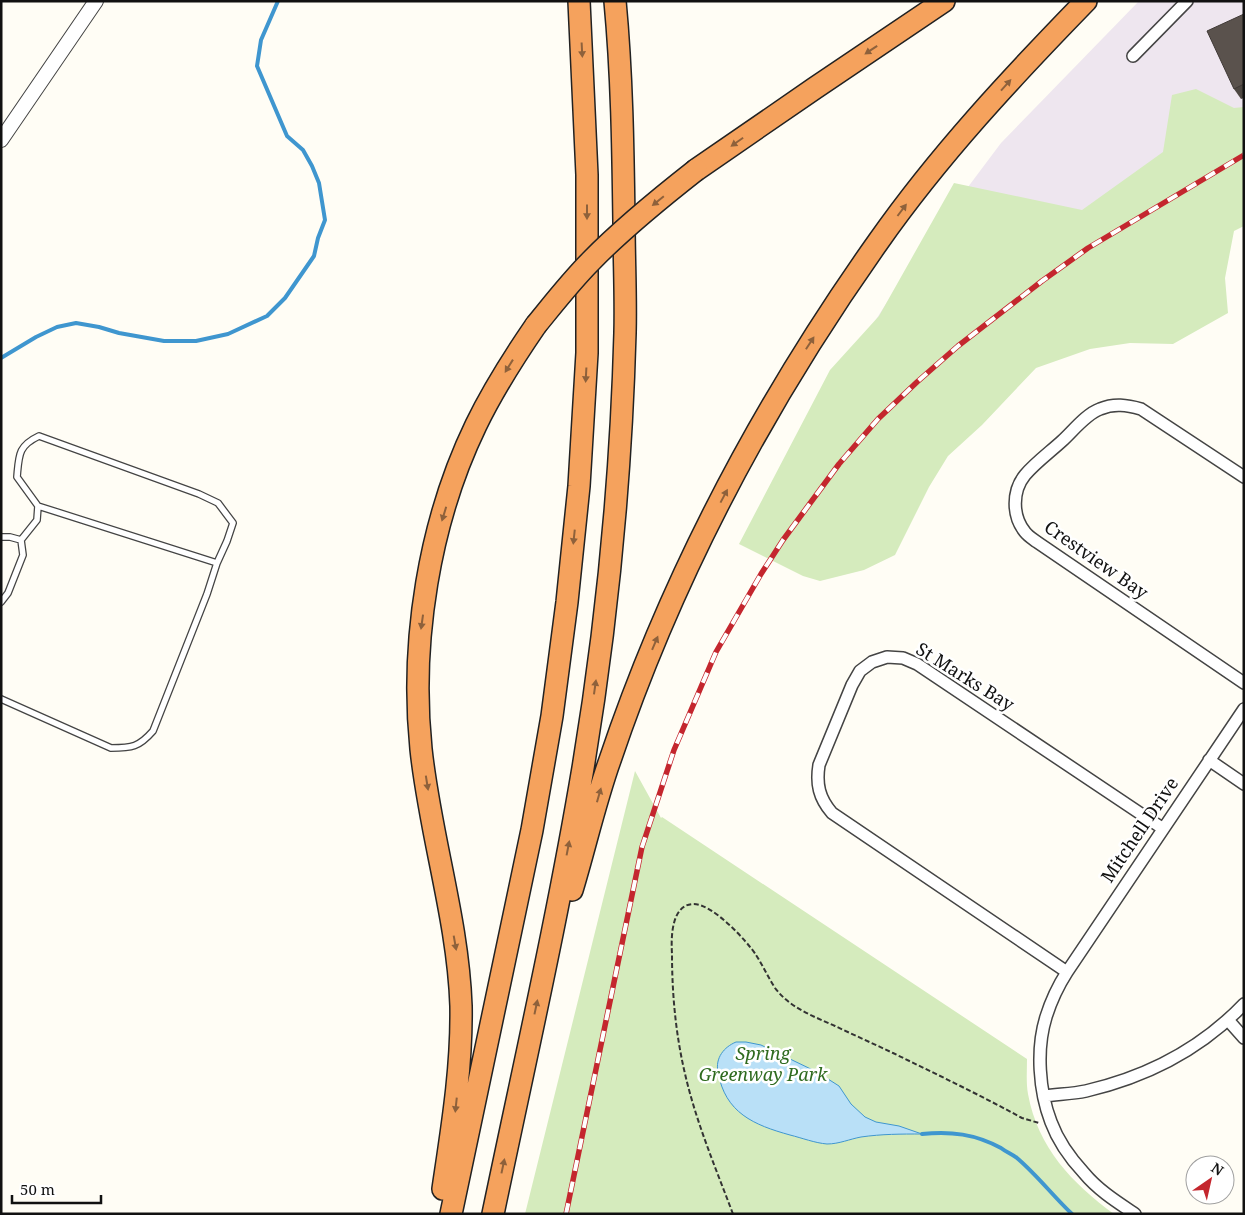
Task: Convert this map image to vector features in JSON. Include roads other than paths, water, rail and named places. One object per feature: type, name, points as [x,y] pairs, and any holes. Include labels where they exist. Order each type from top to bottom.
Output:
[{"type":"highway","points":[[451,1214],[532,830],[552,716],[567,602],[579,486],[586,352],[588,175],[578,1]]},
{"type":"highway","points":[[493,1214],[583,768],[612,550],[620,441],[625,328],[622,123],[615,1]]},
{"type":"highway","points":[[439,1214],[455,1113],[460,1059],[460,1006],[456,952],[421,749],[418,691],[421,634],[429,573],[457,471],[476,427],[498,384],[536,325],[596,255],[696,170],[944,1]]},
{"type":"highway","points":[[546,958],[565,915],[609,761],[678,586],[718,506],[802,355],[879,241],[959,138],[1086,1]]},
{"type":"street","points":[[1,140],[96,1]]},
{"type":"street","points":[[1133,56],[1187,1]]},
{"type":"street","name":"Crestview Bay","points":[[1244,477],[1141,409],[1127,405],[1112,405],[1098,409],[1024,476],[1018,489],[1015,504],[1017,519],[1025,532],[1037,542],[1244,682]]},
{"type":"street","name":"St Marks Bay","points":[[1067,972],[832,813],[823,803],[818,791],[819,765],[852,685],[860,671],[872,662],[887,657],[903,658],[917,664],[1162,828]]},
{"type":"street","name":"Mitchell Drive","points":[[1135,1214],[1107,1195],[1085,1174],[1067,1151],[1051,1123],[1044,1096],[1041,1070],[1045,1019],[1054,994],[1067,972],[1162,828],[1244,709]]},
{"type":"street","points":[[1209,760],[1244,784]]},
{"type":"street","points":[[1044,1096],[1084,1091],[1124,1081],[1160,1065],[1189,1050],[1228,1020],[1244,1004]]},
{"type":"street","points":[[1228,1020],[1244,1038]]},
{"type":"lane","points":[[1,699],[111,748],[130,748],[143,741],[153,731],[208,594],[217,562],[233,522],[218,503],[199,494],[39,436],[27,442],[19,457],[17,477],[38,506],[217,562]]},
{"type":"lane","points":[[1,602],[8,593],[23,555],[21,540],[37,520],[38,506]]},
{"type":"lane","points":[[1,537],[21,540]]},
{"type":"water","points":[[736,1042],[761,1045],[817,1072],[839,1086],[851,1104],[865,1117],[876,1122],[899,1126],[922,1134],[869,1136],[827,1144],[813,1142],[765,1127],[743,1115],[734,1107],[727,1098],[722,1086],[717,1067],[719,1058],[728,1047]]},
{"type":"waterway","points":[[1,358],[57,327],[76,323],[164,341],[196,341],[228,334],[267,316],[285,298],[314,256],[325,220],[319,183],[312,166],[303,150],[287,136],[257,66],[261,40],[278,1]]},
{"type":"waterway","points":[[922,1134],[953,1133],[982,1139],[1001,1148],[1024,1165],[1072,1214]]},
{"type":"railway","points":[[566,1214],[642,847],[674,750],[716,652],[761,574],[783,540],[839,464],[878,419],[958,346],[1088,248],[1244,155]]},
{"type":"park label","name":"Spring Greenway Park","points":[[763,1064]]}]
